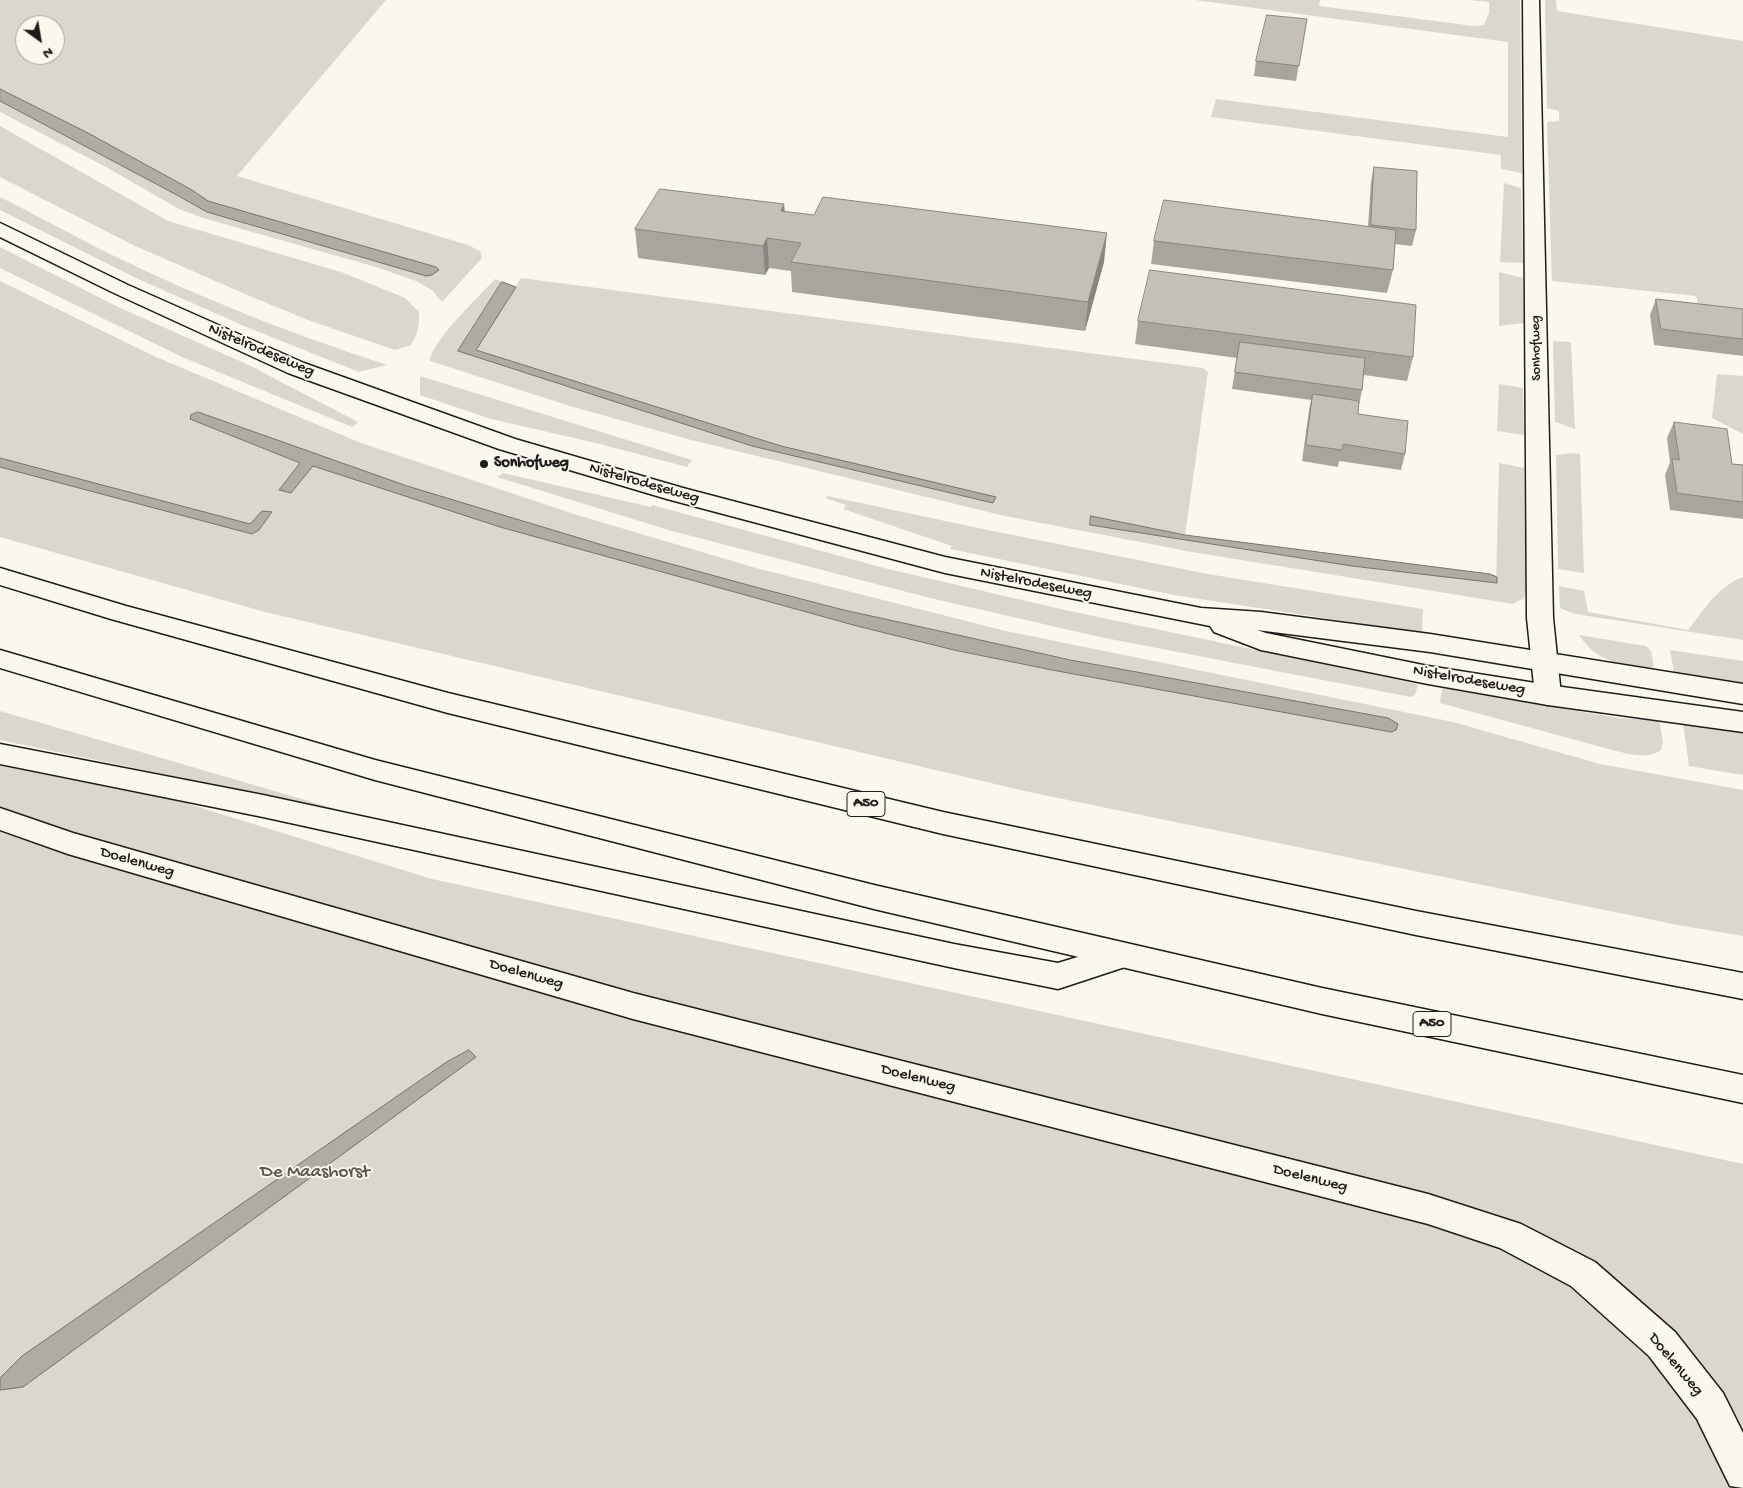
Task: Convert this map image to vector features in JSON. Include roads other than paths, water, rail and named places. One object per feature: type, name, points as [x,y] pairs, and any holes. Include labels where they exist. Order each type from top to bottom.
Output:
[{"type":"main road","name":"Sonhofweg","points":[[1531,0],[1540,618],[1548,695]]},
{"type":"main road","name":"Nistelrodeseweg","points":[[0,229],[121,289],[296,368],[507,444],[675,494],[944,565],[1201,617],[1261,621],[1546,662],[1743,694]]},
{"type":"main road","name":"A50","points":[[0,576],[120,613],[448,703],[943,823],[1416,923],[1743,986]]},
{"type":"main road","name":"Nistelrodeseweg","points":[[1201,617],[1262,641],[1428,675],[1548,695],[1743,722]]},
{"type":"main road","name":"A50","points":[[0,659],[375,770],[865,895],[1332,1004],[1743,1089]]},
{"type":"main road","points":[[0,754],[263,806],[954,956],[1058,976],[1123,955]]},
{"type":"main road","name":"Doelenweg","points":[[0,819],[68,843],[634,1006],[1428,1209],[1510,1235],[1583,1274],[1662,1344],[1710,1406],[1743,1473]]},
{"type":"place","name":"Sonhofweg","points":[[484,464]]},
{"type":"park label","name":"De Maashorst","points":[[315,1173]]}]
